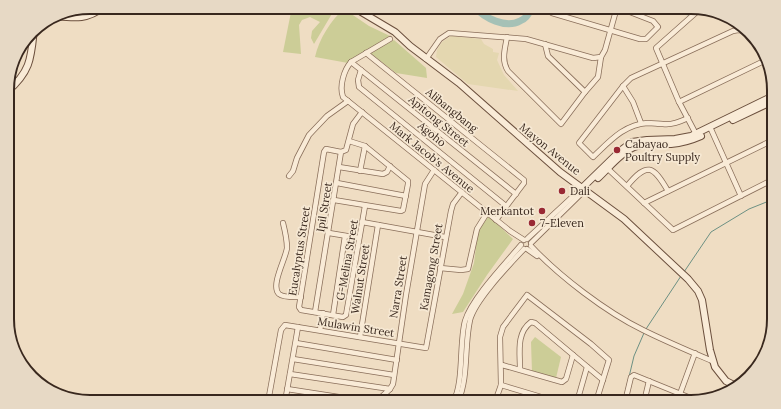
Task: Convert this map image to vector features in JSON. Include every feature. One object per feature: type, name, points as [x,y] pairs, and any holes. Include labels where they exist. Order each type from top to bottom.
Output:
[{"type":"main road","points":[[68,17],[86,17],[93,14]]},
{"type":"main road","name":"Mayon Avenue","points":[[363,14],[395,32],[426,59],[459,83],[560,172],[613,210],[632,226],[684,276],[698,291],[704,307],[712,361],[723,378],[730,384]]},
{"type":"main road","points":[[14,85],[22,78],[27,68],[32,55],[33,40]]},
{"type":"main road","points":[[584,189],[632,142],[697,136],[767,99]]},
{"type":"main road","points":[[710,129],[767,104]]},
{"type":"street","points":[[555,14],[644,40],[650,36],[658,26],[653,21],[635,14]]},
{"type":"street","points":[[507,37],[503,57],[505,67],[561,124],[584,92],[598,77],[601,57],[603,55],[615,14]]},
{"type":"street","points":[[694,14],[656,48],[679,102],[697,136]]},
{"type":"street","points":[[688,118],[674,124],[641,123],[628,127],[616,135],[593,157],[580,145],[580,141],[631,78],[737,30]]},
{"type":"street","points":[[426,59],[440,39],[449,33],[526,39],[593,58],[601,57]]},
{"type":"street","points":[[351,62],[390,39]]},
{"type":"street","points":[[545,44],[548,56],[584,92]]},
{"type":"street","name":"Alibangbang","points":[[366,53],[524,180],[516,194]]},
{"type":"street","name":"Apitong Street","points":[[351,62],[516,194]]},
{"type":"street","name":"Mark Jacob's Avenue","points":[[351,62],[346,68],[341,88],[343,96],[348,101],[605,308],[642,330],[712,361]]},
{"type":"street","points":[[679,102],[761,62]]},
{"type":"street","name":"Agoho","points":[[361,70],[358,80],[359,87],[506,206]]},
{"type":"street","points":[[623,86],[633,102],[641,123]]},
{"type":"street","points":[[289,176],[293,171],[297,158],[309,135],[327,116],[348,101]]},
{"type":"street","name":"Ipil Street","points":[[315,312],[341,152],[346,150],[353,124],[362,112]]},
{"type":"street","points":[[710,129],[741,196]]},
{"type":"street","points":[[334,200],[402,211],[406,196],[408,181],[365,146],[349,141]]},
{"type":"street","points":[[644,203],[668,190],[767,143]]},
{"type":"street","points":[[360,170],[365,146]]},
{"type":"street","name":"Eucalyptus Street","points":[[341,152],[325,150],[324,152],[300,309],[343,317],[345,316]]},
{"type":"street","points":[[339,166],[384,174],[390,166]]},
{"type":"street","points":[[606,168],[673,230],[767,183]]},
{"type":"street","points":[[627,186],[637,174],[643,170],[650,169],[656,172],[668,190]]},
{"type":"street","name":"Narra Street","points":[[390,389],[393,384],[425,184],[434,170]]},
{"type":"street","points":[[337,183],[406,196]]},
{"type":"street","points":[[457,395],[464,324],[468,313],[478,296],[526,244],[584,189]]},
{"type":"street","name":"Kamagong Street","points":[[426,348],[453,204],[462,192]]},
{"type":"street","points":[[496,220],[516,194]]},
{"type":"street","name":"G-Melina Street","points":[[345,316],[365,206]]},
{"type":"street","points":[[440,268],[461,270],[468,269],[477,228],[487,213]]},
{"type":"street","points":[[362,222],[446,237]]},
{"type":"street","points":[[283,223],[286,248],[279,270],[277,289],[281,295],[301,297]]},
{"type":"street","name":"Walnut Street","points":[[360,336],[378,225]]},
{"type":"street","points":[[329,233],[359,238]]},
{"type":"street","points":[[333,315],[346,236]]},
{"type":"street","points":[[498,395],[501,384],[502,365],[500,337],[503,327],[526,296],[529,296],[609,360],[598,395]]},
{"type":"street","points":[[320,330],[323,313]]},
{"type":"street","points":[[520,369],[520,336],[525,327],[531,322],[535,323],[603,380]]},
{"type":"street","name":"Mulawin Street","points":[[269,395],[283,326],[287,325],[360,336],[426,348]]},
{"type":"street","points":[[286,395],[298,327]]},
{"type":"street","points":[[296,343],[397,360]]},
{"type":"street","points":[[627,395],[632,376],[649,381],[680,394],[694,353]]},
{"type":"street","points":[[502,365],[562,382],[566,379],[573,354]]},
{"type":"street","points":[[293,359],[394,374]]},
{"type":"street","points":[[579,395],[587,367]]},
{"type":"street","points":[[290,374],[390,389]]},
{"type":"street","points":[[646,395],[649,381]]},
{"type":"street","points":[[501,384],[536,395]]},
{"type":"street","points":[[287,389],[326,395]]},
{"type":"street","points":[[384,395],[390,389]]},
{"type":"shaded area","points":[[451,36],[481,39],[484,44],[493,49],[493,52],[499,53],[497,60],[504,75],[518,91],[468,84],[436,57],[437,50],[442,42]]},
{"type":"green space","points":[[291,14],[332,14],[314,44],[311,38],[312,31],[320,22],[310,17],[302,20],[299,25],[301,54],[283,52]]},
{"type":"green space","points":[[340,14],[351,14],[369,26],[390,36],[348,63],[315,57],[319,43],[326,30]]},
{"type":"green space","points":[[394,40],[426,68],[427,78],[396,73],[370,53]]},
{"type":"green space","points":[[489,216],[513,239],[463,312],[452,314],[463,294],[474,263],[478,231]]},
{"type":"green space","points":[[535,337],[561,357],[556,378],[532,372],[531,342]]},
{"type":"waterway","points":[[483,14],[496,21],[508,24],[522,20],[528,14]]},
{"type":"waterway","points":[[684,272],[711,232],[749,209],[767,202]]},
{"type":"waterway","points":[[646,329],[681,276]]},
{"type":"waterway","points":[[625,395],[634,356],[644,333]]},
{"type":"place","name":"Cabayao Poultry Supply","points":[[617,150]]},
{"type":"place","name":"Dali","points":[[562,191]]},
{"type":"place","name":"Merkantot","points":[[542,211]]},
{"type":"place","name":"7-Eleven","points":[[532,223]]}]
